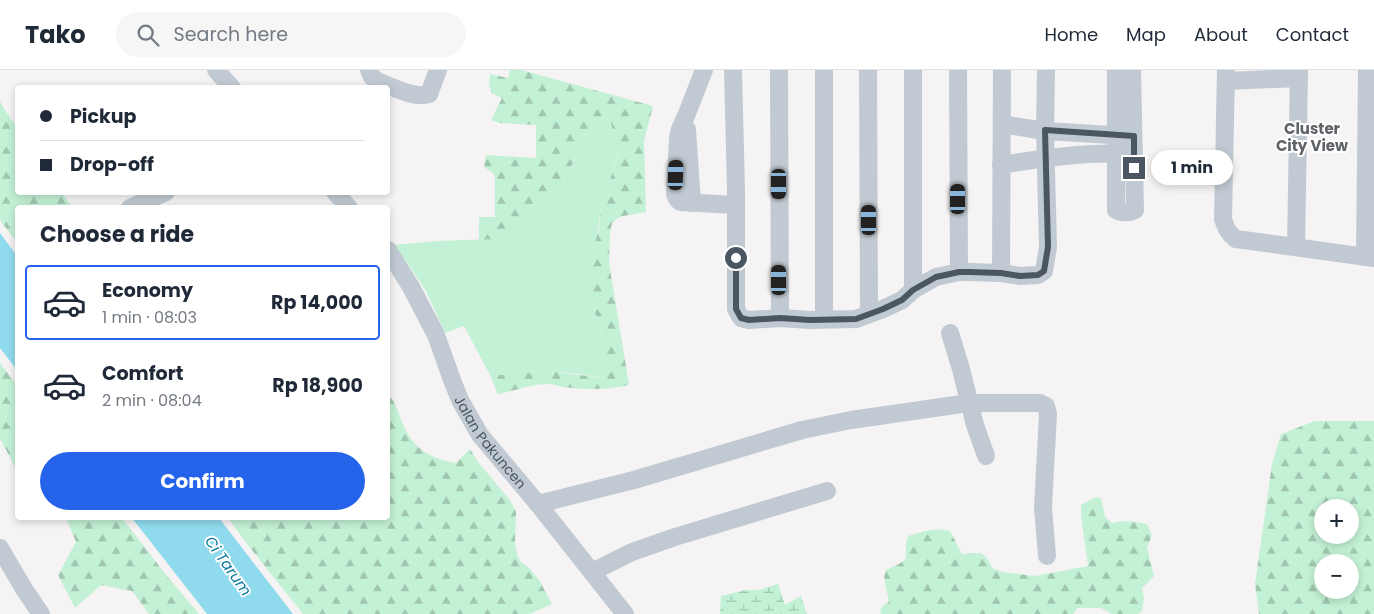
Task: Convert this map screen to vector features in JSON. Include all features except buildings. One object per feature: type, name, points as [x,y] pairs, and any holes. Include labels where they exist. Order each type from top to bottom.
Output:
[{"type":"street","points":[[216,70],[229,85]]},
{"type":"street","points":[[370,70],[372,77],[388,85]]},
{"type":"street","points":[[390,86],[423,96],[429,94],[438,70]]},
{"type":"street","points":[[704,70],[680,129],[675,194],[680,202],[736,205]]},
{"type":"street","points":[[733,70],[736,309],[741,318],[749,320],[780,318],[810,320],[856,319],[902,300],[913,290],[936,277],[959,272],[1001,273],[1020,276],[1038,275],[1044,271],[1048,247],[1045,130],[1046,70]]},
{"type":"street","points":[[779,70],[780,318]]},
{"type":"street","points":[[824,70],[824,319]]},
{"type":"street","points":[[868,70],[869,314]]},
{"type":"street","points":[[913,70],[913,290]]},
{"type":"street","points":[[958,70],[959,272]]},
{"type":"street","points":[[1001,273],[1002,70]]},
{"type":"street","points":[[1116,70],[1122,142]]},
{"type":"street","points":[[1002,124],[1122,142],[1134,154],[1135,210],[1132,212],[1119,212],[1116,210],[1122,142],[1132,70]]},
{"type":"street","points":[[1296,247],[1299,74],[1226,76],[1223,219],[1230,235],[1236,239],[1370,257],[1367,70]]},
{"type":"street","points":[[1001,165],[1046,158],[1122,142]]},
{"type":"street","points":[[137,205],[159,195]]},
{"type":"street","points":[[337,195],[346,205]]},
{"type":"street","name":"Jalan Pakuncen","points":[[390,253],[412,287],[436,335],[460,400],[480,435],[538,504],[625,614]]},
{"type":"street","points":[[950,333],[975,425],[986,456]]},
{"type":"street","points":[[538,504],[634,480],[802,430],[851,420],[969,403],[1040,403],[1046,406],[1048,414],[1043,508],[1047,556]]},
{"type":"street","points":[[592,572],[632,552],[675,537],[828,491]]},
{"type":"street","points":[[0,548],[41,614]]},
{"type":"green space","points":[[510,70],[521,70],[653,106],[644,141],[646,212],[618,218],[612,223],[610,233],[609,263],[629,385],[605,389],[588,389],[542,384],[498,394],[490,375],[519,375],[535,371],[555,371],[607,378],[600,329],[588,290],[589,266],[599,228],[601,210],[619,150],[609,117],[599,118],[594,121],[562,183],[544,197],[536,209],[508,236],[479,240],[479,217],[495,217],[495,177],[493,173],[484,167],[486,155],[536,158],[536,125],[500,123],[491,120],[502,98],[491,93],[489,86],[490,74],[508,78]]},
{"type":"green space","points":[[0,101],[15,124],[15,195],[63,195],[71,205],[15,205],[15,240],[0,220]]},
{"type":"green space","points":[[609,117],[619,149],[601,210],[588,290],[600,329],[607,378],[555,371],[535,371],[519,375],[490,375],[464,326],[445,333],[426,291],[406,261],[392,245],[496,239],[536,209],[544,197],[562,183],[594,121],[599,118]]},
{"type":"green space","points":[[0,363],[15,382],[15,467],[0,438]]},
{"type":"green space","points":[[390,397],[395,404],[406,431],[416,445],[430,455],[456,463],[470,449],[478,462],[510,500],[516,512],[515,542],[517,554],[520,561],[539,580],[552,604],[530,614],[303,614],[229,520],[390,520]]},
{"type":"green space","points":[[1315,421],[1374,421],[1374,614],[1259,614],[1255,584],[1272,464],[1281,434]]},
{"type":"green space","points":[[1096,497],[1101,498],[1105,517],[1112,523],[1129,521],[1147,524],[1152,535],[1147,548],[1154,576],[1142,588],[1144,598],[1142,611],[1138,614],[1112,614],[1101,608],[1078,608],[1073,614],[881,614],[880,610],[889,602],[884,577],[886,570],[905,560],[908,536],[924,532],[934,530],[950,531],[962,554],[981,553],[987,558],[992,568],[1002,572],[1035,576],[1088,566],[1081,505]]},
{"type":"green space","points":[[67,520],[124,520],[199,614],[149,614],[132,591],[101,585],[75,608],[58,575],[76,542]]},
{"type":"green space","points":[[778,584],[785,605],[801,596],[807,614],[720,614],[721,596],[745,590],[759,590]]},
{"type":"water","points":[[0,233],[15,253],[15,367],[0,348]]},
{"type":"water","name":"Ci Tarum","points":[[134,520],[221,520],[293,614],[207,614]]},
{"type":"district","name":"Cluster City View","points":[[1312,138]]},
{"type":"route","points":[[736,258],[736,309],[741,318],[749,320],[780,318],[810,320],[856,319],[902,300],[913,290],[936,277],[959,272],[1001,273],[1020,276],[1038,275],[1044,271],[1048,247],[1045,130],[1134,136],[1134,168]]}]
